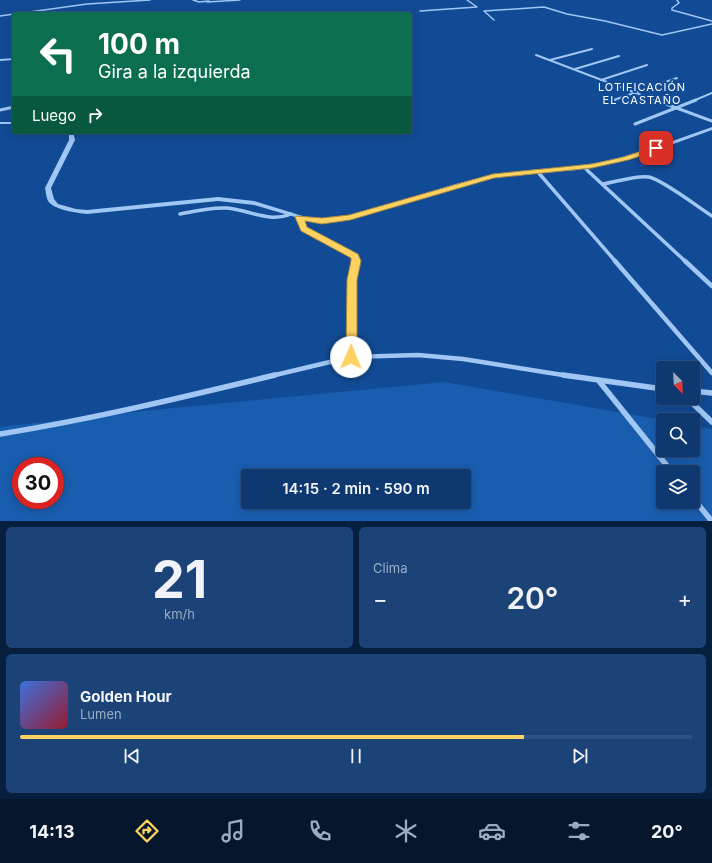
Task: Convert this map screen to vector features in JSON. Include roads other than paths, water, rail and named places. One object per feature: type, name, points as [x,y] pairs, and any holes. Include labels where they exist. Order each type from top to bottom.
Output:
[{"type":"street","points":[[29,12],[87,4],[150,0]]},
{"type":"street","points":[[193,0],[199,2],[240,0]]},
{"type":"street","points":[[207,2],[213,0]]},
{"type":"street","points":[[420,11],[477,7],[467,0]]},
{"type":"street","points":[[677,0],[679,3],[672,10],[712,23]]},
{"type":"street","points":[[494,20],[484,11],[540,7],[662,35],[712,23]]},
{"type":"street","points":[[0,16],[12,14]]},
{"type":"street","points":[[550,60],[592,49]]},
{"type":"street","points":[[536,55],[712,121]]},
{"type":"street","points":[[574,70],[619,56]]},
{"type":"street","points":[[0,60],[12,59]]},
{"type":"street","points":[[601,80],[647,65]]},
{"type":"street","points":[[607,102],[677,78]]},
{"type":"street","points":[[635,124],[674,107],[712,93]]},
{"type":"street","points":[[0,110],[12,107]]},
{"type":"street","points":[[0,123],[12,123]]},
{"type":"street","points":[[71,134],[72,140],[48,188],[51,200],[56,205],[64,208],[87,212],[110,211],[211,199],[227,199],[253,202],[300,217],[322,221],[350,218],[476,180],[508,174],[584,167],[611,162],[643,153],[712,128]]},
{"type":"street","points":[[584,167],[712,286]]},
{"type":"street","points":[[537,171],[712,373]]},
{"type":"street","points":[[603,184],[649,177],[659,181],[712,216]]},
{"type":"street","points":[[180,214],[225,208],[273,218],[286,217],[290,214]]},
{"type":"street","points":[[300,217],[304,229],[355,256],[356,261],[352,280],[351,357]]},
{"type":"street","points":[[0,434],[66,423],[143,407],[351,357],[418,355],[463,359],[599,381],[656,388]]},
{"type":"street","points":[[599,381],[666,465]]},
{"type":"street","points":[[700,392],[712,393]]},
{"type":"street","points":[[694,405],[712,422]]},
{"type":"street","points":[[700,507],[710,519]]},
{"type":"district","name":"LOTIFICACIÓN EL CASTAÑO","points":[[642,93]]}]
